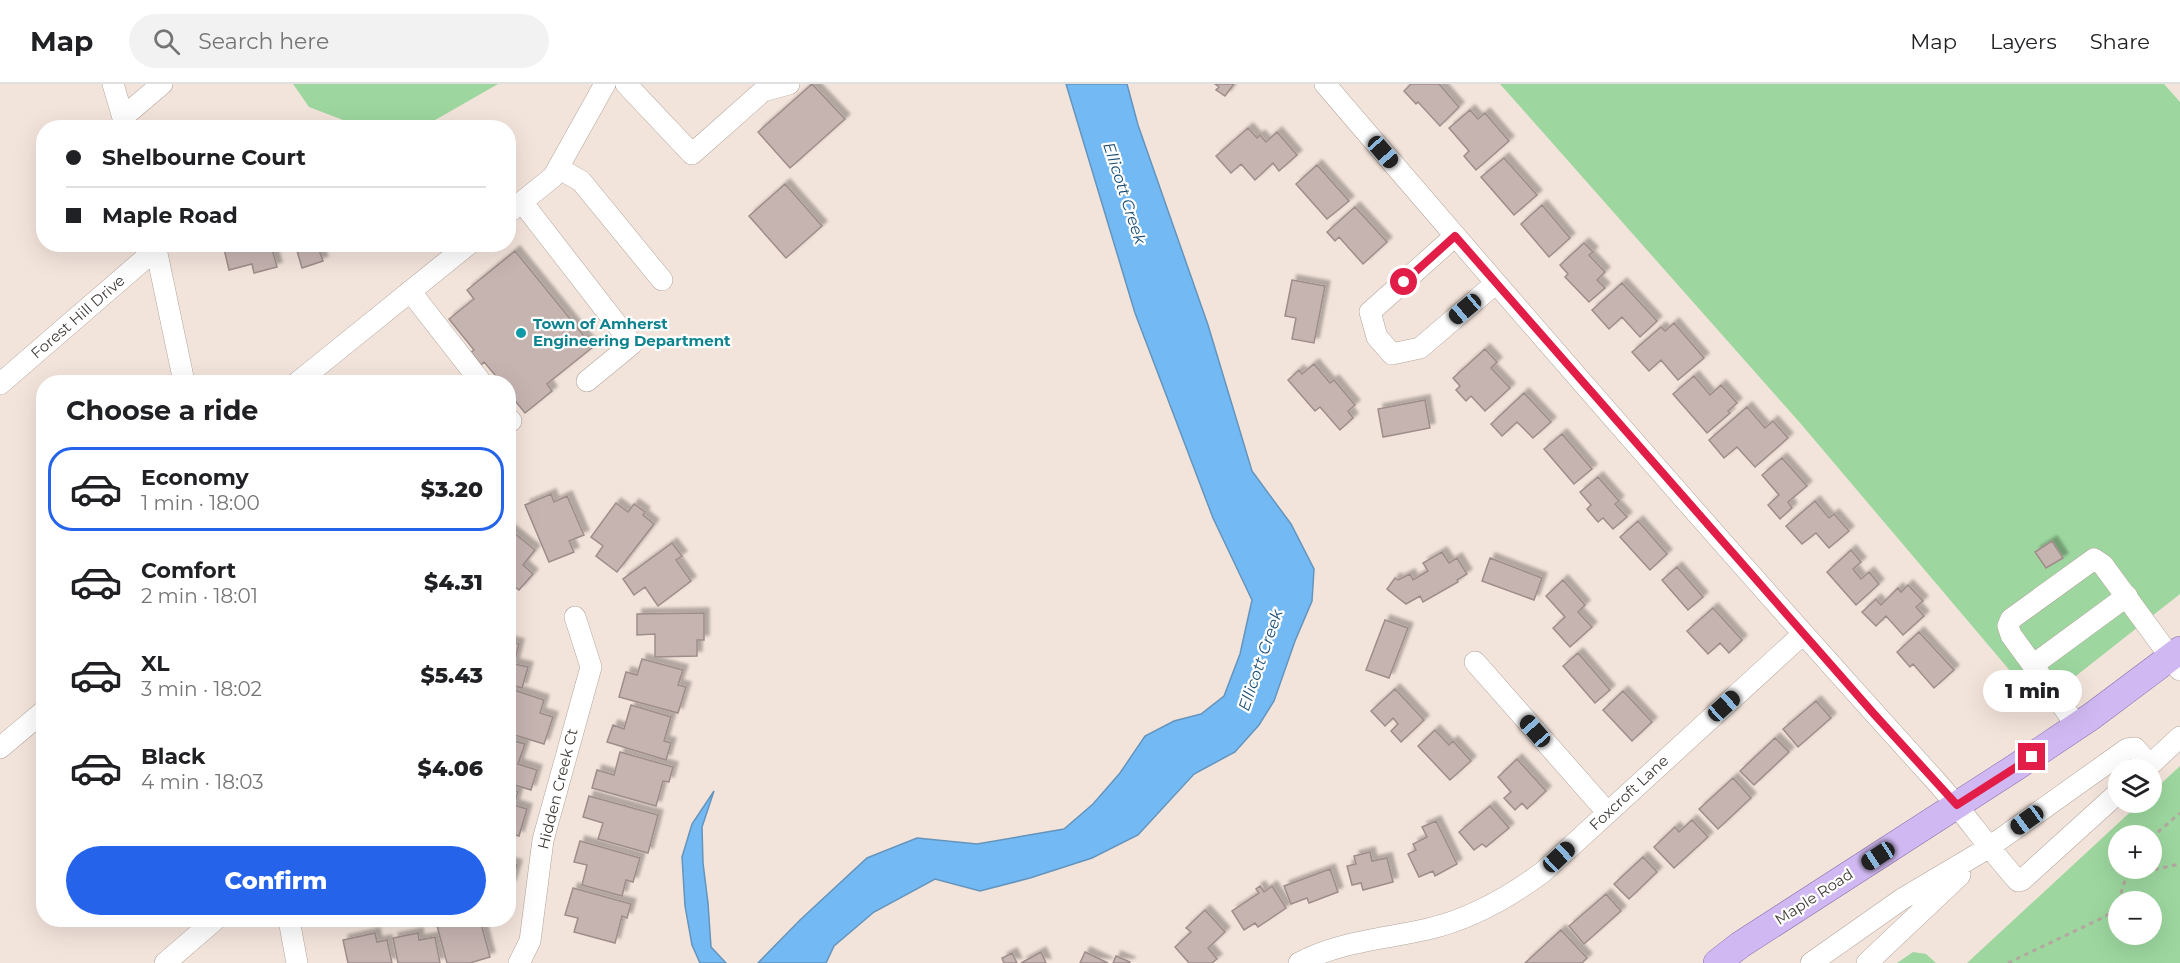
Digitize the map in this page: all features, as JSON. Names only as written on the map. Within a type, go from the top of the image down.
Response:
[{"type":"main road","name":"Maple Road","points":[[1717,963],[1740,945],[2016,767],[2177,659]]},
{"type":"street","points":[[113,84],[123,120]]},
{"type":"street","points":[[126,120],[162,84]]},
{"type":"street","points":[[516,206],[553,177],[605,84]]},
{"type":"street","points":[[626,84],[692,154],[763,91],[789,84]]},
{"type":"street","points":[[1325,84],[1803,634],[1957,805],[1989,848],[2018,881],[2022,880],[2108,802]]},
{"type":"street","points":[[558,168],[581,181],[662,280]]},
{"type":"street","points":[[516,208],[632,344],[587,381]]},
{"type":"street","points":[[1455,236],[1370,312],[1377,337],[1392,354],[1420,348],[1496,283]]},
{"type":"street","name":"Forest Hill Drive","points":[[0,384],[149,252]]},
{"type":"street","points":[[156,252],[182,375]]},
{"type":"street","points":[[307,375],[459,252]]},
{"type":"street","points":[[410,291],[476,375]]},
{"type":"street","points":[[2077,726],[2011,635],[2008,627],[2011,618],[2086,564],[2094,559],[2103,565],[2177,659]]},
{"type":"street","points":[[2033,665],[2127,596]]},
{"type":"street","name":"Hidden Creek Ct","points":[[519,963],[530,941],[543,840],[591,667],[575,617]]},
{"type":"street","name":"Foxcroft Lane","points":[[1299,963],[1347,944],[1429,929],[1466,917],[1502,900],[1543,872],[1803,634]]},
{"type":"street","points":[[1475,662],[1607,812]]},
{"type":"street","points":[[0,748],[36,718]]},
{"type":"street","points":[[2156,759],[2180,737]]},
{"type":"street","points":[[2113,759],[2127,749],[2135,748],[2142,759]]},
{"type":"street","points":[[1811,963],[1902,899],[1989,848],[2108,763]]},
{"type":"street","points":[[1867,963],[1989,848]]},
{"type":"street","points":[[165,963],[207,927]]},
{"type":"street","points":[[290,927],[297,963]]},
{"type":"path","points":[[2162,829],[2180,813]]},
{"type":"path","points":[[2162,868],[2180,864]]},
{"type":"path","points":[[2008,963],[2102,918],[2108,913]]},
{"type":"green space","points":[[293,84],[498,84],[435,120],[343,120],[309,107]]},
{"type":"green space","points":[[1500,84],[2164,84],[2180,102],[2180,594],[2039,705],[1801,424]]},
{"type":"green space","points":[[2180,766],[2180,963],[1967,963],[2108,833],[2108,879],[2162,879],[2162,825],[2116,825],[2129,813],[2162,813],[2162,783]]},
{"type":"green space","points":[[1913,952],[1926,954],[1936,963],[1897,963]]},
{"type":"water","name":"Ellicott Creek","points":[[1066,84],[1127,84],[1138,125],[1208,325],[1252,471],[1291,524],[1314,569],[1312,601],[1274,701],[1259,725],[1235,752],[1194,774],[1138,835],[1092,858],[980,891],[935,879],[874,912],[834,946],[826,963],[758,963],[800,920],[867,858],[917,838],[977,844],[1064,829],[1093,804],[1120,773],[1145,736],[1174,721],[1201,714],[1224,696],[1240,654],[1252,600],[1213,518],[1135,313]]},
{"type":"water","points":[[714,791],[702,827],[703,863],[711,947],[726,963],[700,963],[692,945],[685,906],[682,857],[692,824]]},
{"type":"building","points":[[812,84],[845,119],[790,168],[758,132]]},
{"type":"building","points":[[1215,84],[1234,84],[1225,96],[1216,90],[1219,87]]},
{"type":"building","points":[[1411,84],[1439,84],[1459,107],[1440,126],[1418,102],[1416,104],[1404,91]]},
{"type":"building","points":[[1470,110],[1478,119],[1485,113],[1509,141],[1476,170],[1464,156],[1469,151],[1449,128]]},
{"type":"building","points":[[1248,128],[1257,138],[1260,135],[1266,142],[1277,132],[1297,155],[1279,171],[1273,163],[1255,180],[1241,164],[1231,173],[1216,156]]},
{"type":"building","points":[[1504,158],[1537,195],[1514,215],[1481,177]]},
{"type":"building","points":[[1317,165],[1349,201],[1327,219],[1296,184]]},
{"type":"building","points":[[785,184],[822,226],[786,258],[749,216]]},
{"type":"building","points":[[1542,205],[1570,238],[1549,257],[1521,224]]},
{"type":"building","points":[[1355,207],[1387,242],[1363,264],[1339,237],[1335,241],[1327,232]]},
{"type":"building","points":[[1584,243],[1593,252],[1589,255],[1605,272],[1597,280],[1605,288],[1589,302],[1565,277],[1568,274],[1560,265]]},
{"type":"building","points":[[225,252],[273,252],[277,267],[254,273],[252,264],[229,270]]},
{"type":"building","points":[[297,252],[320,252],[323,261],[302,268]]},
{"type":"building","name":"Town of Amherst Engineering Department","points":[[516,252],[593,347],[547,384],[552,391],[525,413],[516,402],[516,375],[495,375],[484,362],[481,365],[471,352],[474,350],[449,319],[474,299],[467,290]]},
{"type":"building","points":[[1292,280],[1325,286],[1314,343],[1292,339],[1296,318],[1285,316]]},
{"type":"building","points":[[1622,283],[1657,321],[1640,337],[1622,317],[1609,329],[1592,310]]},
{"type":"building","points":[[1674,323],[1704,358],[1678,380],[1661,360],[1649,371],[1632,352],[1661,327],[1665,331]]},
{"type":"building","points":[[1485,349],[1497,362],[1491,368],[1510,388],[1485,411],[1471,396],[1466,401],[1456,390],[1460,386],[1453,378]]},
{"type":"building","points":[[1314,364],[1330,383],[1334,380],[1355,405],[1348,411],[1353,418],[1340,430],[1320,407],[1315,411],[1288,380],[1299,370],[1302,374]]},
{"type":"building","points":[[1694,376],[1710,395],[1721,385],[1737,403],[1728,411],[1730,413],[1707,433],[1673,394]]},
{"type":"building","points":[[1524,393],[1551,422],[1533,438],[1517,422],[1502,436],[1491,424]]},
{"type":"building","points":[[1425,400],[1430,428],[1383,437],[1378,409]]},
{"type":"building","points":[[1747,407],[1765,428],[1773,421],[1788,438],[1755,467],[1737,447],[1724,458],[1709,440]]},
{"type":"building","points":[[1562,434],[1592,469],[1574,484],[1544,449]]},
{"type":"building","points":[[1782,458],[1807,486],[1788,502],[1792,508],[1780,519],[1768,505],[1779,495],[1762,475]]},
{"type":"building","points":[[1598,477],[1619,501],[1615,504],[1627,517],[1613,529],[1603,518],[1598,522],[1587,509],[1591,505],[1580,492]]},
{"type":"building","points":[[551,494],[554,502],[567,496],[584,535],[569,541],[574,552],[549,562],[525,505]]},
{"type":"building","points":[[1815,501],[1829,518],[1834,514],[1849,531],[1829,548],[1816,533],[1802,544],[1786,526]]},
{"type":"building","points":[[616,503],[628,512],[634,504],[645,512],[643,515],[654,524],[617,572],[596,556],[603,546],[591,537]]},
{"type":"building","points":[[1638,521],[1667,554],[1650,570],[1620,537]]},
{"type":"building","points":[[516,535],[535,550],[523,565],[533,574],[519,590],[516,588]]},
{"type":"building","points":[[2052,541],[2063,558],[2046,568],[2035,552]]},
{"type":"building","points":[[672,543],[682,556],[676,560],[691,581],[658,606],[645,587],[634,595],[623,579]]},
{"type":"building","points":[[1851,550],[1861,562],[1853,569],[1861,579],[1869,572],[1879,584],[1856,605],[1827,572]]},
{"type":"building","points":[[1442,552],[1449,563],[1457,558],[1467,574],[1457,580],[1458,582],[1423,602],[1420,596],[1406,604],[1387,589],[1395,578],[1398,580],[1410,574],[1413,580],[1428,571],[1423,563]]},
{"type":"building","points":[[1490,558],[1542,578],[1534,600],[1482,581]]},
{"type":"building","points":[[1677,567],[1703,597],[1688,610],[1662,580]]},
{"type":"building","points":[[1563,580],[1585,605],[1578,612],[1592,627],[1570,647],[1553,628],[1565,617],[1546,596]]},
{"type":"building","points":[[1908,585],[1923,601],[1916,607],[1924,616],[1903,635],[1886,616],[1876,626],[1862,612],[1876,599],[1881,605],[1898,588],[1901,592]]},
{"type":"building","points":[[1713,608],[1742,640],[1729,653],[1720,643],[1708,654],[1687,631]]},
{"type":"building","points":[[704,613],[704,640],[697,640],[697,656],[655,657],[655,634],[637,635],[637,614]]},
{"type":"building","points":[[1385,620],[1408,628],[1389,678],[1366,670]]},
{"type":"building","points":[[1919,632],[1954,670],[1934,688],[1913,664],[1910,667],[1897,652]]},
{"type":"building","points":[[1578,653],[1610,690],[1595,703],[1563,666]]},
{"type":"building","points":[[642,659],[683,670],[678,685],[686,687],[678,713],[619,697],[626,672],[637,675]]},
{"type":"building","points":[[516,664],[528,667],[522,688],[516,686]]},
{"type":"building","points":[[1395,689],[1424,720],[1401,742],[1391,731],[1398,724],[1393,718],[1385,726],[1371,711]]},
{"type":"building","points":[[516,691],[544,700],[540,713],[553,717],[544,744],[516,735]]},
{"type":"building","points":[[1623,691],[1652,722],[1632,741],[1603,710]]},
{"type":"building","points":[[1816,701],[1831,718],[1798,747],[1783,729]]},
{"type":"building","points":[[631,705],[671,717],[664,741],[671,743],[666,760],[607,742],[613,725],[624,729]]},
{"type":"building","points":[[1435,730],[1449,745],[1453,741],[1471,761],[1450,780],[1418,746]]},
{"type":"building","points":[[1775,738],[1789,752],[1754,785],[1740,771]]},
{"type":"building","points":[[516,741],[525,744],[518,764],[537,770],[531,790],[516,785]]},
{"type":"building","points":[[620,752],[673,767],[669,782],[663,781],[656,806],[592,788],[597,770],[614,775]]},
{"type":"building","points":[[1517,759],[1546,791],[1527,809],[1522,803],[1515,810],[1504,798],[1511,792],[1498,777]]},
{"type":"building","points":[[1733,778],[1751,798],[1718,829],[1699,809]]},
{"type":"building","points":[[589,796],[658,815],[648,853],[598,839],[603,823],[583,817]]},
{"type":"building","points":[[516,806],[527,809],[519,836],[516,835]]},
{"type":"building","points":[[1490,806],[1509,828],[1486,847],[1482,844],[1474,850],[1459,832]]},
{"type":"building","points":[[1692,820],[1708,837],[1674,868],[1654,847],[1675,827],[1679,832]]},
{"type":"building","points":[[1436,821],[1457,864],[1435,876],[1433,871],[1419,877],[1408,854],[1416,850],[1413,844],[1427,837],[1422,827]]},
{"type":"building","points":[[580,841],[640,858],[633,882],[626,880],[622,896],[582,885],[587,865],[574,862]]},
{"type":"building","points":[[1370,852],[1372,861],[1387,858],[1393,882],[1363,890],[1361,883],[1352,885],[1347,866],[1356,864],[1354,856]]},
{"type":"building","points":[[1643,857],[1657,872],[1629,899],[1614,884]]},
{"type":"building","points":[[1330,869],[1338,892],[1309,903],[1307,898],[1291,904],[1284,886]]},
{"type":"building","points":[[1260,886],[1264,892],[1272,886],[1286,908],[1258,927],[1255,923],[1244,930],[1232,911],[1259,893],[1256,889]]},
{"type":"building","points":[[573,888],[631,904],[627,918],[622,916],[615,943],[574,932],[578,918],[565,915]]},
{"type":"building","points":[[1606,894],[1621,911],[1584,944],[1569,926]]},
{"type":"building","points":[[1205,910],[1225,932],[1208,948],[1217,959],[1212,963],[1189,963],[1175,947],[1191,932],[1186,928]]},
{"type":"building","points":[[437,927],[482,927],[490,957],[470,963],[447,963]]},
{"type":"building","points":[[1561,930],[1587,958],[1582,963],[1525,963]]},
{"type":"building","points":[[375,933],[377,942],[387,940],[392,963],[348,963],[343,940]]},
{"type":"building","points":[[418,933],[419,940],[435,937],[440,963],[398,963],[393,938]]},
{"type":"building","points":[[1041,952],[1046,963],[1021,963]]},
{"type":"building","points":[[1085,952],[1108,963],[1080,963]]},
{"type":"building","points":[[1012,953],[1017,963],[1004,963],[1002,958]]},
{"type":"building","points":[[1116,956],[1130,962],[1113,963]]},
{"type":"place","name":"Town of Amherst Engineering Department","points":[[521,333]]},
{"type":"route","points":[[1404,282],[1455,236],[1874,714],[1957,805],[2032,757]]}]
